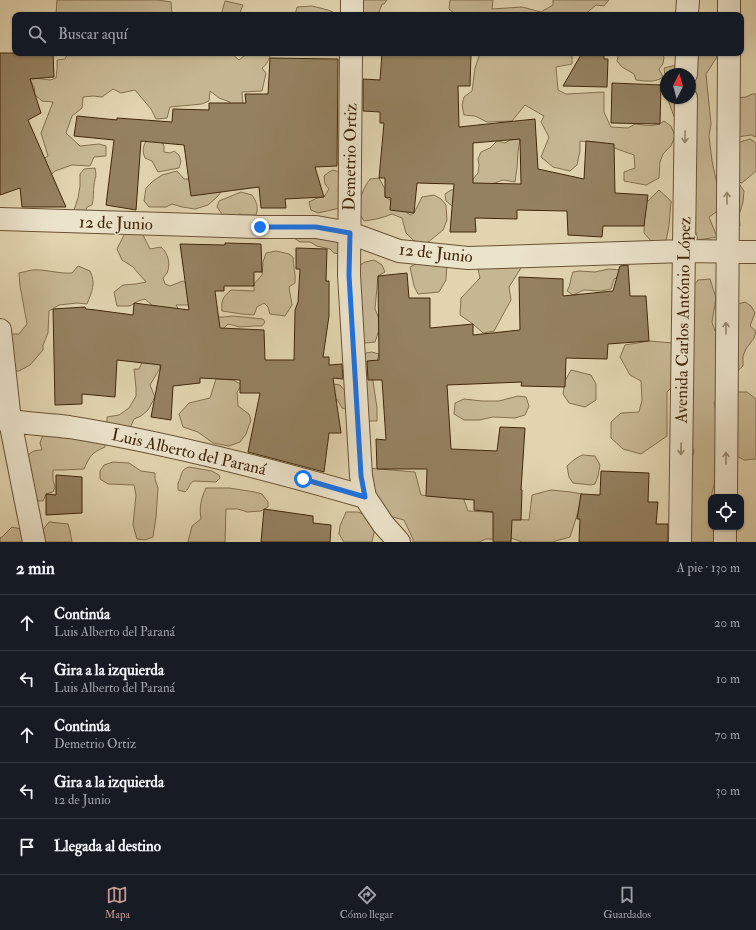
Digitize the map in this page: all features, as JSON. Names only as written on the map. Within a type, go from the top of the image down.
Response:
[{"type":"street","points":[[352,0],[352,12]]},
{"type":"street","points":[[687,12],[688,0]]},
{"type":"street","points":[[729,0],[729,12]]},
{"type":"street","name":"Demetrio Ortiz","points":[[351,56],[349,275],[361,476],[365,497]]},
{"type":"street","points":[[686,68],[687,56]]},
{"type":"street","points":[[726,494],[728,56]]},
{"type":"street","name":"Avenida Carlos António López","points":[[680,542],[686,104]]},
{"type":"street","name":"12 de Junio","points":[[0,219],[316,227],[350,233],[399,251],[468,258],[684,252],[756,252]]},
{"type":"street","points":[[0,330],[3,422],[34,542]]},
{"type":"street","name":"Luis Alberto del Paraná","points":[[3,422],[68,427],[114,435],[255,466],[365,497]]},
{"type":"street","points":[[365,497],[382,533],[399,542]]},
{"type":"street","points":[[725,530],[725,542]]},
{"type":"shaded area","points":[[57,0],[158,0],[171,2],[172,12],[56,12]]},
{"type":"shaded area","points":[[355,0],[387,0],[384,4],[382,4],[379,12],[359,12]]},
{"type":"shaded area","points":[[450,0],[493,0],[492,9],[522,7],[541,12],[452,12],[449,9]]},
{"type":"shaded area","points":[[553,0],[609,0],[604,6],[596,5],[588,12],[541,12],[553,5]]},
{"type":"shaded area","points":[[225,1],[243,5],[240,12],[222,12]]},
{"type":"shaded area","points":[[312,6],[333,12],[296,12],[297,7]]},
{"type":"shaded area","points":[[66,56],[234,56],[239,60],[244,56],[270,56],[267,64],[262,68],[266,73],[262,91],[242,92],[243,105],[226,112],[230,102],[219,98],[210,91],[209,101],[202,104],[170,107],[167,118],[156,119],[151,109],[135,90],[121,93],[113,89],[102,97],[83,97],[82,108],[72,116],[66,133],[80,146],[99,144],[106,146],[106,156],[94,157],[90,166],[72,165],[55,171],[48,178],[40,161],[48,156],[41,133],[53,102],[42,101],[35,95],[34,87],[29,77],[50,80],[56,78],[57,60],[65,59]]},
{"type":"shaded area","points":[[479,56],[572,56],[572,64],[556,67],[558,90],[566,94],[604,92],[604,112],[611,127],[628,128],[635,124],[657,125],[664,121],[671,126],[675,136],[671,146],[663,154],[660,162],[659,178],[646,185],[624,181],[624,172],[635,168],[634,155],[604,143],[580,141],[580,151],[577,165],[570,171],[553,167],[541,157],[549,137],[541,122],[544,116],[525,105],[512,121],[487,122],[475,116],[464,115],[462,105],[464,97],[472,91],[475,68]]},
{"type":"shaded area","points":[[618,56],[664,57],[663,64],[659,69],[660,79],[654,81],[636,80],[634,74],[622,67],[617,61]]},
{"type":"shaded area","points":[[681,56],[717,56],[706,74],[711,124],[709,136],[712,161],[717,184],[740,185],[744,191],[743,202],[739,215],[740,226],[732,230],[720,229],[717,224],[719,210],[709,217],[717,237],[698,240],[692,219],[676,122],[669,104],[696,104],[696,68],[664,68],[680,64]]},
{"type":"shaded area","points":[[756,94],[756,137],[751,135],[738,137],[717,130],[718,120],[736,98],[746,97]]},
{"type":"shaded area","points":[[160,138],[164,146],[164,152],[170,153],[174,151],[179,155],[181,161],[179,168],[158,172],[152,161],[145,158],[143,148],[147,139]]},
{"type":"shaded area","points":[[520,139],[515,182],[503,180],[492,184],[461,207],[452,206],[446,201],[445,194],[451,190],[459,189],[473,179],[478,173],[478,159],[481,152],[490,148],[497,141],[505,143],[510,140]]},
{"type":"shaded area","points":[[750,139],[756,143],[756,171],[742,183],[726,177],[730,148],[740,142]]},
{"type":"shaded area","points":[[95,168],[96,175],[92,205],[87,207],[83,218],[73,213],[78,198],[80,174],[84,169]]},
{"type":"shaded area","points":[[333,170],[340,172],[343,180],[338,190],[341,194],[340,208],[318,213],[311,210],[309,202],[317,198],[324,197],[329,189],[325,184],[324,176]]},
{"type":"shaded area","points":[[177,171],[184,179],[198,179],[222,191],[208,205],[195,209],[172,204],[166,207],[149,207],[144,201],[146,188],[162,175]]},
{"type":"shaded area","points":[[379,178],[385,189],[385,197],[404,208],[410,215],[414,213],[422,197],[434,195],[441,199],[446,205],[447,220],[443,230],[427,243],[414,241],[406,233],[402,218],[392,214],[378,219],[364,221],[357,210],[365,186],[370,179]]},
{"type":"shaded area","points":[[659,190],[671,201],[669,226],[666,241],[651,241],[644,233],[645,204]]},
{"type":"shaded area","points":[[241,192],[252,195],[257,204],[256,215],[239,214],[235,225],[221,219],[222,214],[217,207],[219,201]]},
{"type":"shaded area","points":[[135,232],[143,235],[150,249],[161,247],[165,252],[169,266],[167,273],[163,278],[165,284],[170,286],[183,281],[190,285],[189,305],[176,305],[179,310],[153,306],[145,299],[130,306],[117,306],[114,292],[123,285],[146,282],[133,267],[122,260],[117,249],[125,233]]},
{"type":"shaded area","points":[[344,236],[339,254],[310,242],[300,242],[294,238]]},
{"type":"shaded area","points":[[276,251],[289,254],[293,257],[295,283],[289,287],[292,305],[285,316],[270,314],[268,307],[264,303],[257,307],[254,315],[222,311],[223,299],[231,290],[254,291],[254,284],[262,275],[263,262],[266,253]]},
{"type":"shaded area","points":[[429,258],[447,263],[446,280],[439,292],[418,294],[414,286],[410,267]]},
{"type":"shaded area","points":[[374,260],[382,265],[385,272],[378,276],[375,309],[381,324],[375,342],[365,343],[353,334],[352,322],[362,304],[353,292],[360,265]]},
{"type":"shaded area","points":[[476,260],[511,260],[521,268],[509,287],[511,300],[494,331],[483,333],[460,315],[461,298],[480,278]]},
{"type":"shaded area","points":[[78,266],[90,271],[93,280],[93,288],[87,304],[77,303],[59,305],[49,311],[48,333],[43,345],[43,350],[30,365],[19,371],[8,371],[11,334],[19,334],[27,324],[19,273],[37,270],[72,273]]},
{"type":"shaded area","points":[[609,269],[621,270],[620,277],[614,279],[611,289],[601,291],[584,290],[573,295],[567,291],[573,272],[595,272]]},
{"type":"shaded area","points":[[710,279],[716,298],[712,322],[715,331],[722,336],[725,379],[714,403],[724,445],[712,494],[708,494],[708,530],[723,530],[723,542],[686,542],[682,488],[694,452],[681,404],[691,289],[698,280]]},
{"type":"shaded area","points":[[745,302],[751,306],[755,313],[750,326],[756,331],[754,338],[743,356],[743,366],[734,374],[732,310],[738,304]]},
{"type":"shaded area","points":[[233,316],[263,319],[265,322],[262,326],[240,327],[228,324],[224,328],[223,336],[212,317]]},
{"type":"shaded area","points":[[649,341],[673,343],[674,385],[667,392],[667,436],[641,454],[623,449],[611,438],[611,422],[621,413],[639,412],[642,400],[641,381],[630,375],[620,357],[625,345]]},
{"type":"shaded area","points":[[372,352],[379,354],[373,381],[377,408],[377,421],[360,421],[351,411],[342,408],[337,399],[325,398],[311,381],[340,385],[344,390],[353,393],[358,366],[366,353]]},
{"type":"shaded area","points":[[158,356],[160,368],[150,385],[155,397],[148,410],[141,416],[134,419],[130,428],[107,426],[107,417],[119,415],[129,408],[136,396],[134,369],[139,369],[144,358]]},
{"type":"shaded area","points":[[571,370],[591,375],[596,384],[596,400],[585,407],[569,403],[563,394],[565,381]]},
{"type":"shaded area","points":[[216,379],[233,380],[242,385],[237,392],[238,406],[249,414],[251,420],[246,434],[240,442],[229,446],[213,443],[198,432],[183,427],[179,414],[189,403],[210,398]]},
{"type":"shaded area","points":[[735,392],[747,392],[756,399],[756,459],[744,460],[733,454]]},
{"type":"shaded area","points":[[518,396],[526,397],[529,406],[525,415],[515,418],[493,417],[479,420],[464,420],[454,414],[455,403],[464,399],[499,401]]},
{"type":"shaded area","points":[[43,435],[105,440],[105,447],[92,455],[84,469],[53,470],[55,487],[53,492],[46,494],[43,501],[36,501],[23,462],[31,453],[42,450],[40,443]]},
{"type":"shaded area","points":[[582,455],[595,456],[600,465],[595,484],[573,483],[569,477],[567,466]]},
{"type":"shaded area","points":[[113,462],[129,463],[141,471],[155,473],[158,488],[153,537],[145,540],[137,539],[133,525],[136,495],[134,485],[108,484],[100,479],[100,471],[104,465]]},
{"type":"shaded area","points":[[189,467],[212,471],[219,475],[220,478],[216,482],[194,481],[185,492],[178,490],[178,483],[183,471]]},
{"type":"shaded area","points":[[367,468],[415,472],[421,495],[450,498],[463,497],[468,511],[505,513],[506,519],[529,520],[532,495],[551,490],[582,494],[570,537],[552,542],[522,542],[505,534],[493,539],[486,539],[479,542],[413,542],[404,520],[389,516],[369,491]]},
{"type":"shaded area","points":[[206,488],[229,488],[262,494],[268,502],[268,507],[261,511],[247,512],[238,509],[226,509],[225,542],[188,542],[192,526],[201,519],[201,503]]},
{"type":"shaded area","points":[[346,512],[358,512],[370,517],[375,528],[372,542],[344,542],[339,534],[340,526]]},
{"type":"shaded area","points":[[49,522],[68,524],[72,542],[44,542],[42,531]]},
{"type":"shaded area","points":[[12,527],[21,529],[25,542],[0,542],[0,538]]},
{"type":"building","points":[[0,53],[12,53],[12,56],[53,56],[54,77],[30,79],[41,113],[28,120],[66,207],[22,207],[20,188],[0,195]]},
{"type":"building","points":[[382,56],[471,56],[470,86],[458,86],[459,127],[535,119],[538,169],[584,179],[586,141],[614,144],[615,193],[648,195],[644,226],[603,226],[602,237],[568,235],[567,211],[517,210],[517,219],[475,218],[476,232],[450,232],[454,184],[417,183],[414,213],[390,210],[391,198],[385,197],[385,178],[379,178],[384,123],[380,123],[380,112],[363,111],[363,79],[380,80]],"holes":[[[520,139],[521,184],[473,183],[473,143]]]},
{"type":"building","points":[[580,56],[604,56],[604,59],[608,59],[607,87],[563,86]]},
{"type":"building","points":[[270,58],[338,59],[337,166],[315,167],[324,197],[285,199],[286,208],[261,208],[259,187],[191,196],[184,145],[141,141],[136,210],[106,205],[114,140],[74,136],[77,116],[117,120],[117,118],[172,122],[173,109],[209,110],[209,103],[246,103],[245,94],[268,94]]},
{"type":"building","points":[[612,83],[660,85],[660,124],[611,123]]},
{"type":"building","points":[[225,243],[261,244],[262,272],[254,272],[254,286],[224,286],[224,291],[215,291],[220,328],[264,330],[265,360],[294,360],[295,310],[298,302],[300,269],[296,269],[296,248],[327,249],[326,281],[329,281],[329,316],[323,357],[329,357],[329,365],[342,364],[343,379],[333,378],[341,433],[329,433],[324,472],[248,452],[260,393],[240,393],[240,380],[200,378],[200,383],[173,386],[171,420],[151,417],[161,365],[117,360],[115,397],[82,394],[82,404],[55,405],[53,309],[85,307],[86,309],[133,315],[134,303],[189,310],[180,244],[225,245]]},
{"type":"building","points":[[628,265],[630,296],[646,296],[649,341],[608,344],[607,359],[566,358],[565,387],[521,386],[522,382],[447,385],[451,449],[497,451],[500,427],[525,428],[521,490],[521,520],[512,520],[511,542],[493,542],[493,512],[474,510],[474,500],[426,496],[427,469],[377,469],[376,439],[386,440],[382,380],[368,380],[367,361],[379,360],[378,276],[407,273],[409,298],[430,298],[430,328],[473,324],[473,335],[520,330],[519,277],[563,279],[563,296],[613,291],[620,266]]},
{"type":"building","points":[[601,471],[649,473],[648,502],[658,502],[656,524],[668,524],[668,542],[579,542],[580,519],[577,519],[581,494],[600,495]]},
{"type":"building","points":[[56,475],[82,477],[82,513],[46,515],[46,494],[56,495]]},
{"type":"building","points":[[264,509],[313,516],[313,523],[331,525],[330,542],[261,542]]},
{"type":"route","points":[[260,227],[316,227],[350,233],[349,275],[361,476],[365,497],[303,479]]}]
